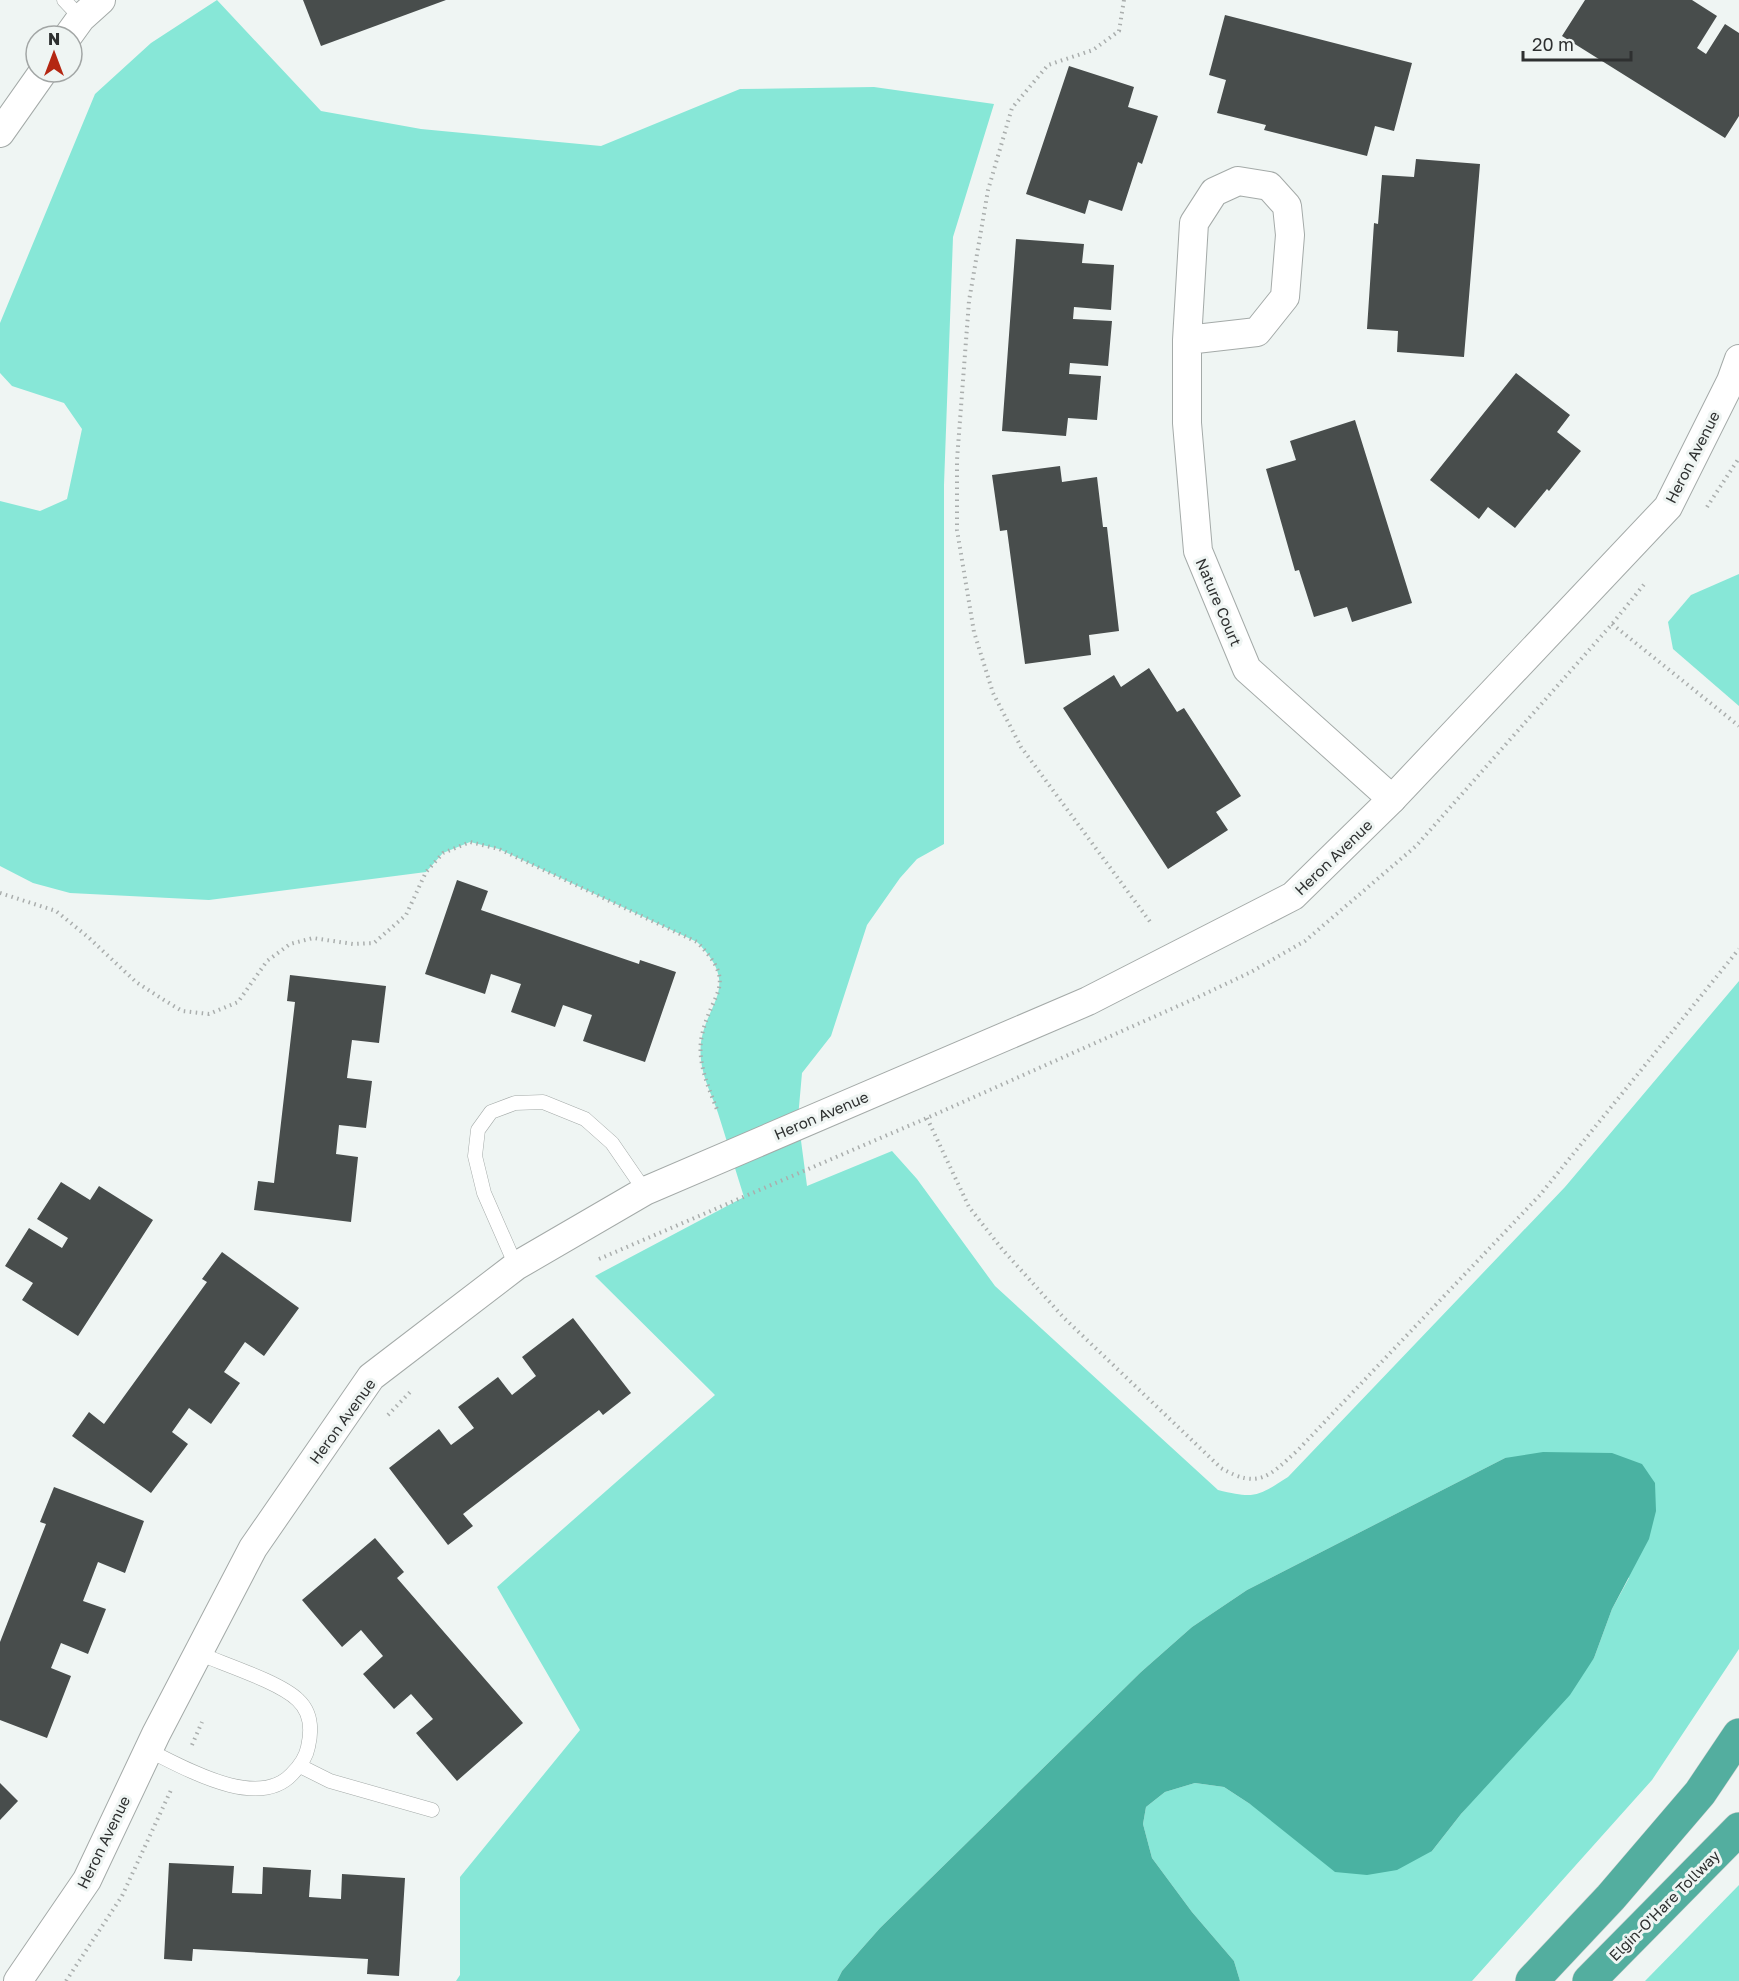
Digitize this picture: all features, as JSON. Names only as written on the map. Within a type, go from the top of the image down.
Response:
[{"type":"highway","points":[[1532,1981],[1611,1897],[1700,1793],[1739,1735]]},
{"type":"highway","name":"Elgin-O'Hare Tollway","points":[[1589,1981],[1739,1829]]},
{"type":"street","points":[[0,133],[35,84]]},
{"type":"street","name":"Nature Court","points":[[1187,340],[1257,332],[1285,297],[1290,235],[1287,206],[1269,186],[1238,181],[1214,192],[1194,223],[1187,340],[1187,423],[1198,550],[1247,669],[1392,799]]},
{"type":"street","name":"Heron Avenue","points":[[18,1981],[87,1880],[148,1750],[253,1548],[371,1377],[516,1266],[645,1191],[1088,1001],[1293,896],[1392,799],[1668,507],[1731,381],[1739,359]]},
{"type":"lane","points":[[516,1266],[484,1193],[475,1156],[478,1130],[491,1112],[515,1103],[543,1102],[585,1119],[612,1143],[645,1191]]},
{"type":"lane","points":[[148,1750],[182,1767],[247,1790],[263,1790],[273,1786],[288,1778],[300,1767],[307,1753],[310,1722],[305,1708],[297,1699],[284,1689],[198,1653]]},
{"type":"lane","points":[[300,1767],[330,1781],[432,1809]]},
{"type":"path","points":[[1124,0],[1119,31],[1094,50],[1048,65],[1012,108],[988,190],[969,301],[957,460],[957,530],[974,632],[993,693],[1021,747],[1150,923]]},
{"type":"path","points":[[1612,624],[1739,726]]},
{"type":"path","points":[[0,893],[56,911],[88,936],[136,982],[182,1011],[209,1014],[238,1002],[267,961],[290,944],[313,938],[353,944],[375,943],[406,915],[426,872],[443,853],[470,842],[499,849],[697,942],[711,957],[720,978],[718,996],[701,1036],[701,1060],[718,1112]]},
{"type":"path","points":[[591,1262],[927,1118],[969,1207],[1002,1249],[1064,1318],[1221,1468],[1238,1478],[1254,1480],[1271,1474],[1298,1450],[1540,1195],[1739,950]]},
{"type":"path","points":[[387,1416],[420,1382]]},
{"type":"path","points":[[66,1981],[122,1896],[205,1716]]},
{"type":"shaded area","points":[[217,0],[321,111],[421,129],[601,146],[740,89],[874,87],[994,104],[953,237],[944,485],[944,844],[917,859],[900,878],[867,925],[831,1036],[802,1073],[798,1118],[807,1186],[892,1151],[917,1179],[995,1286],[1218,1490],[1240,1495],[1255,1494],[1269,1489],[1288,1477],[1565,1187],[1739,981],[1739,1649],[1652,1780],[1472,1981],[1240,1981],[1234,1961],[1192,1912],[1152,1858],[1143,1824],[1146,1807],[1165,1792],[1195,1783],[1224,1787],[1250,1804],[1432,1851],[1594,1658],[1612,1609],[1629,1578],[1505,1458],[1247,1590],[1192,1627],[1141,1672],[880,1928],[842,1971],[837,1981],[456,1981],[460,1975],[460,1877],[580,1730],[497,1587],[715,1395],[595,1276],[744,1197],[701,1060],[701,1042],[705,1026],[719,988],[718,974],[712,959],[697,942],[499,849],[470,842],[443,853],[426,872],[209,900],[70,893],[33,883],[0,866],[0,501],[40,511],[67,499],[82,429],[64,403],[12,386],[0,373],[0,323],[95,94],[151,43]]},
{"type":"shaded area","points":[[1739,574],[1739,706],[1673,649],[1668,622],[1691,595]]},
{"type":"shaded area","points":[[1543,1452],[1612,1453],[1642,1464],[1655,1483],[1656,1511],[1649,1539],[1612,1609],[1594,1658],[1570,1695],[1461,1814],[1432,1851],[1397,1870],[1367,1875],[1335,1872],[1250,1804],[1224,1787],[1195,1783],[1165,1792],[1146,1807],[1143,1824],[1152,1858],[1192,1912],[1234,1961],[1240,1981],[837,1981],[842,1971],[880,1928],[1141,1672],[1192,1627],[1247,1590],[1505,1458]]},
{"type":"shaded area","points":[[1739,1885],[1739,1981],[1645,1981]]},
{"type":"building","points":[[303,0],[446,0],[321,46]]},
{"type":"building","points":[[1585,0],[1692,0],[1717,16],[1697,48],[1706,54],[1725,24],[1739,33],[1739,116],[1725,138],[1562,36]]},
{"type":"building","points":[[1225,15],[1412,63],[1394,131],[1375,126],[1367,156],[1264,130],[1266,125],[1217,113],[1226,80],[1209,75]]},
{"type":"building","points":[[1069,66],[1134,87],[1128,107],[1158,116],[1142,164],[1138,162],[1122,211],[1089,200],[1085,214],[1026,194]]},
{"type":"building","points":[[1416,159],[1480,164],[1464,357],[1397,352],[1398,331],[1367,329],[1374,223],[1378,224],[1382,175],[1414,177]]},
{"type":"building","points":[[1016,239],[1084,244],[1082,263],[1114,265],[1111,310],[1074,307],[1073,319],[1112,321],[1108,366],[1070,363],[1069,374],[1101,376],[1097,420],[1068,418],[1066,436],[1002,431]]},
{"type":"building","points":[[1516,373],[1570,415],[1557,432],[1581,451],[1515,528],[1488,507],[1479,519],[1430,480]]},
{"type":"building","points":[[1355,420],[1412,603],[1352,622],[1347,607],[1314,617],[1299,570],[1295,571],[1266,469],[1296,460],[1290,441]]},
{"type":"building","points":[[1060,466],[1062,482],[1097,477],[1103,527],[1107,527],[1119,631],[1089,635],[1091,655],[1025,664],[1007,530],[1000,531],[992,475]]},
{"type":"building","points":[[1149,668],[1177,712],[1184,708],[1241,796],[1216,812],[1228,830],[1168,869],[1063,708],[1114,675],[1121,687]]},
{"type":"building","points":[[457,880],[488,891],[481,910],[639,964],[640,960],[676,972],[645,1062],[583,1041],[592,1015],[563,1005],[555,1027],[511,1012],[521,984],[491,974],[485,994],[425,974]]},
{"type":"building","points":[[290,975],[386,986],[379,1043],[352,1040],[347,1078],[372,1081],[366,1128],[339,1125],[336,1154],[358,1157],[351,1222],[254,1210],[258,1181],[274,1183],[295,1002],[287,1001]]},
{"type":"building","points":[[61,1182],[90,1200],[99,1186],[153,1220],[78,1336],[22,1300],[33,1283],[5,1266],[29,1228],[62,1248],[68,1238],[37,1219]]},
{"type":"building","points":[[222,1252],[299,1308],[264,1356],[245,1342],[224,1372],[240,1383],[211,1424],[189,1408],[172,1432],[188,1444],[151,1493],[72,1436],[89,1412],[104,1424],[207,1282],[202,1279]]},
{"type":"building","points":[[573,1318],[631,1393],[603,1415],[599,1410],[463,1514],[473,1526],[448,1545],[389,1468],[439,1429],[451,1445],[474,1428],[458,1407],[498,1377],[512,1395],[536,1376],[522,1357]]},
{"type":"building","points":[[54,1487],[144,1521],[125,1573],[98,1562],[83,1601],[106,1609],[88,1654],[61,1643],[51,1668],[71,1676],[47,1738],[0,1720],[0,1642],[46,1524],[40,1522]]},
{"type":"building","points":[[375,1538],[404,1572],[397,1578],[523,1723],[457,1781],[416,1733],[433,1719],[411,1694],[394,1709],[363,1674],[383,1656],[361,1630],[342,1647],[302,1600]]},
{"type":"building","points":[[0,1783],[18,1801],[0,1820]]},
{"type":"building","points":[[169,1863],[234,1866],[232,1893],[262,1894],[263,1867],[311,1870],[309,1897],[341,1899],[342,1874],[405,1878],[399,1976],[367,1974],[368,1959],[193,1949],[192,1961],[164,1959]]}]
